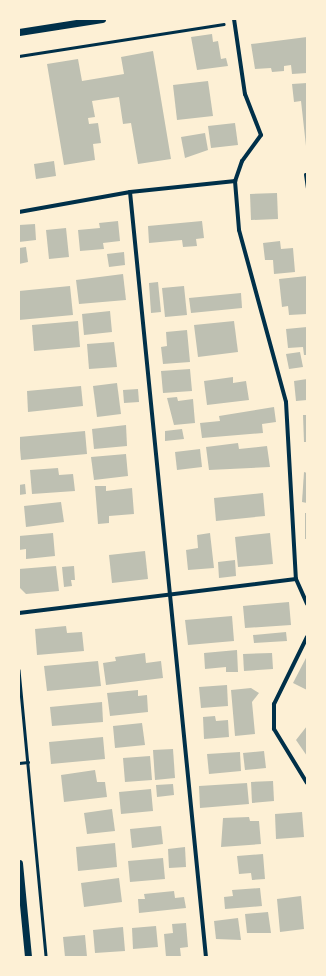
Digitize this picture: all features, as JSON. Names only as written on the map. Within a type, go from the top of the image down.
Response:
[{"type":"street","points":[[19,32],[102,19]]},
{"type":"street","points":[[234,20],[246,94],[261,135],[242,161],[235,181],[239,230],[286,402],[296,580],[307,604]]},
{"type":"street","points":[[19,212],[130,192],[235,181]]},
{"type":"street","points":[[130,192],[206,957]]},
{"type":"street","points":[[19,613],[296,580]]},
{"type":"street","points":[[307,637],[274,704],[274,729],[307,781]]},
{"type":"street","points":[[19,863],[28,957]]},
{"type":"lane","points":[[305,174],[307,188]]},
{"type":"path","points":[[19,56],[234,20]]},
{"type":"path","points":[[19,670],[46,957]]},
{"type":"path","points":[[19,763],[28,762]]},
{"type":"building","points":[[212,34],[213,42],[218,41],[221,59],[226,58],[228,66],[197,70],[191,37]]},
{"type":"building","points":[[307,37],[307,73],[292,74],[291,65],[284,66],[284,71],[272,72],[271,68],[255,69],[251,44]]},
{"type":"building","points":[[153,51],[171,159],[138,164],[131,123],[123,124],[119,97],[92,101],[95,117],[88,118],[89,124],[98,123],[101,143],[93,144],[95,160],[64,165],[47,64],[78,59],[82,81],[124,74],[121,57]]},
{"type":"building","points":[[208,81],[213,116],[177,120],[173,85]]},
{"type":"building","points":[[307,83],[306,146],[301,101],[294,102],[292,84]]},
{"type":"building","points":[[235,123],[238,145],[211,148],[208,126]]},
{"type":"building","points":[[205,133],[208,150],[185,158],[181,137]]},
{"type":"building","points":[[54,161],[56,176],[36,179],[34,164]]},
{"type":"building","points":[[277,193],[278,219],[251,220],[250,194]]},
{"type":"building","points":[[118,221],[120,241],[103,243],[104,249],[80,251],[78,230],[100,228],[99,223]]},
{"type":"building","points":[[202,221],[204,238],[196,239],[197,246],[183,247],[182,240],[149,243],[148,226]]},
{"type":"building","points":[[35,224],[36,240],[19,242],[19,225]]},
{"type":"building","points":[[66,228],[69,257],[49,259],[46,230]]},
{"type":"building","points":[[280,241],[281,249],[293,248],[295,272],[274,274],[273,260],[265,260],[263,243]]},
{"type":"building","points":[[26,247],[28,262],[19,264],[19,248]]},
{"type":"building","points":[[124,252],[125,265],[109,267],[107,254]]},
{"type":"building","points":[[123,274],[126,300],[79,304],[76,280]]},
{"type":"building","points":[[307,276],[307,314],[289,315],[288,306],[282,307],[279,279]]},
{"type":"building","points":[[158,282],[161,312],[151,313],[149,283]]},
{"type":"building","points":[[70,286],[73,315],[19,320],[19,291]]},
{"type":"building","points":[[184,286],[187,315],[165,317],[162,288]]},
{"type":"building","points":[[241,293],[242,308],[191,313],[189,298]]},
{"type":"building","points":[[110,311],[112,332],[84,335],[82,314]]},
{"type":"building","points":[[78,321],[80,347],[34,351],[32,325]]},
{"type":"building","points":[[234,321],[238,352],[198,357],[194,325]]},
{"type":"building","points":[[307,327],[307,355],[304,355],[303,347],[288,348],[286,329]]},
{"type":"building","points":[[187,330],[190,362],[163,364],[161,347],[167,346],[166,332]]},
{"type":"building","points":[[114,342],[117,367],[89,369],[87,344]]},
{"type":"building","points":[[300,352],[303,367],[289,369],[286,354]]},
{"type":"building","points":[[190,369],[192,391],[163,393],[161,371]]},
{"type":"building","points":[[233,377],[233,383],[246,381],[249,400],[207,405],[204,381]]},
{"type":"building","points":[[307,379],[307,400],[296,401],[294,381]]},
{"type":"building","points":[[117,383],[121,414],[97,417],[93,386]]},
{"type":"building","points":[[81,386],[83,406],[28,412],[27,391]]},
{"type":"building","points":[[138,389],[139,402],[124,403],[123,390]]},
{"type":"building","points":[[177,397],[178,401],[193,399],[195,423],[174,425],[167,398]]},
{"type":"building","points":[[274,407],[276,422],[262,424],[263,433],[202,438],[200,423],[220,421],[219,416]]},
{"type":"building","points":[[303,415],[307,415],[307,442],[304,442]]},
{"type":"building","points":[[126,425],[127,446],[94,449],[92,429]]},
{"type":"building","points":[[182,429],[184,439],[165,441],[165,431]]},
{"type":"building","points":[[85,431],[87,454],[21,460],[19,437]]},
{"type":"building","points":[[238,443],[239,449],[267,446],[270,467],[209,470],[206,447]]},
{"type":"building","points":[[200,449],[202,467],[177,470],[175,452]]},
{"type":"building","points":[[126,454],[128,476],[94,480],[91,457]]},
{"type":"building","points":[[58,468],[59,475],[73,474],[75,491],[32,494],[30,470]]},
{"type":"building","points":[[304,472],[307,473],[307,503],[302,502]]},
{"type":"building","points":[[25,484],[26,494],[19,495],[19,485]]},
{"type":"building","points":[[95,486],[106,486],[106,491],[132,488],[134,514],[109,516],[109,523],[98,524]]},
{"type":"building","points":[[263,493],[265,516],[216,521],[214,498]]},
{"type":"building","points":[[61,502],[64,522],[26,527],[24,506]]},
{"type":"building","points":[[305,513],[307,513],[307,539],[305,539]]},
{"type":"building","points":[[53,533],[55,556],[26,559],[26,549],[19,550],[19,536]]},
{"type":"building","points":[[210,533],[214,568],[188,570],[186,550],[198,548],[197,535]]},
{"type":"building","points":[[270,533],[273,564],[238,567],[235,537]]},
{"type":"building","points":[[145,551],[148,579],[112,583],[109,555]]},
{"type":"building","points":[[235,560],[236,576],[219,578],[218,562]]},
{"type":"building","points":[[56,566],[59,591],[26,594],[19,587],[19,569]]},
{"type":"building","points":[[74,566],[75,580],[71,580],[72,586],[64,587],[62,567]]},
{"type":"building","points":[[289,602],[291,625],[245,628],[243,606]]},
{"type":"building","points":[[232,616],[234,641],[188,645],[185,620]]},
{"type":"building","points":[[66,626],[67,633],[82,632],[84,651],[37,655],[35,629]]},
{"type":"building","points":[[286,632],[287,641],[254,643],[253,635]]},
{"type":"building","points":[[237,650],[238,672],[226,672],[226,667],[205,669],[204,653]]},
{"type":"building","points":[[145,653],[146,663],[161,661],[163,678],[106,685],[103,663],[116,661],[115,657]]},
{"type":"building","points":[[272,653],[273,669],[244,671],[243,654]]},
{"type":"building","points":[[307,656],[307,690],[293,683]]},
{"type":"building","points":[[98,661],[101,686],[47,691],[44,666]]},
{"type":"building","points":[[227,685],[228,706],[201,708],[199,687]]},
{"type":"building","points":[[251,688],[259,693],[252,702],[255,734],[235,736],[231,690]]},
{"type":"building","points":[[138,690],[138,696],[147,695],[148,712],[110,716],[107,693]]},
{"type":"building","points":[[102,702],[103,722],[52,726],[50,707]]},
{"type":"building","points":[[215,716],[216,721],[228,720],[229,737],[204,739],[203,717]]},
{"type":"building","points":[[142,723],[145,745],[115,748],[113,726]]},
{"type":"building","points":[[307,726],[307,756],[296,740]]},
{"type":"building","points":[[103,737],[105,759],[51,764],[49,742]]},
{"type":"building","points":[[173,749],[175,778],[155,780],[153,750]]},
{"type":"building","points":[[264,751],[266,768],[245,770],[243,753]]},
{"type":"building","points":[[240,752],[241,771],[209,774],[207,754]]},
{"type":"building","points":[[150,756],[152,780],[125,782],[123,758]]},
{"type":"building","points":[[95,770],[97,782],[105,782],[107,797],[64,802],[61,775]]},
{"type":"building","points":[[273,781],[274,801],[252,803],[251,782]]},
{"type":"building","points":[[247,783],[249,804],[200,808],[199,786]]},
{"type":"building","points":[[173,784],[174,795],[157,797],[156,785]]},
{"type":"building","points":[[151,789],[153,811],[121,814],[119,792]]},
{"type":"building","points":[[112,809],[115,831],[87,834],[84,813]]},
{"type":"building","points":[[302,812],[304,837],[276,839],[275,814]]},
{"type":"building","points":[[249,817],[250,821],[259,821],[261,844],[221,847],[223,818]]},
{"type":"building","points":[[161,826],[163,844],[132,848],[130,829]]},
{"type":"building","points":[[115,843],[117,867],[78,871],[76,847]]},
{"type":"building","points":[[185,847],[186,867],[169,868],[168,849]]},
{"type":"building","points":[[263,854],[265,879],[252,880],[251,873],[239,874],[237,856]]},
{"type":"building","points":[[163,858],[165,879],[130,882],[128,861]]},
{"type":"building","points":[[119,878],[122,902],[84,907],[81,883]]},
{"type":"building","points":[[260,888],[262,906],[225,909],[224,897],[233,896],[232,890]]},
{"type":"building","points":[[174,891],[175,898],[184,897],[186,908],[139,913],[138,899],[145,899],[144,894]]},
{"type":"building","points":[[301,896],[304,929],[280,932],[277,899]]},
{"type":"building","points":[[268,912],[271,933],[247,933],[245,914]]},
{"type":"building","points":[[238,918],[241,940],[216,939],[214,921]]},
{"type":"building","points":[[186,923],[188,947],[180,948],[181,957],[166,957],[164,934],[173,933],[172,924]]},
{"type":"building","points":[[156,926],[158,947],[133,949],[132,928]]},
{"type":"building","points":[[123,927],[125,951],[95,953],[93,930]]},
{"type":"building","points":[[85,935],[87,957],[65,957],[63,937]]}]
